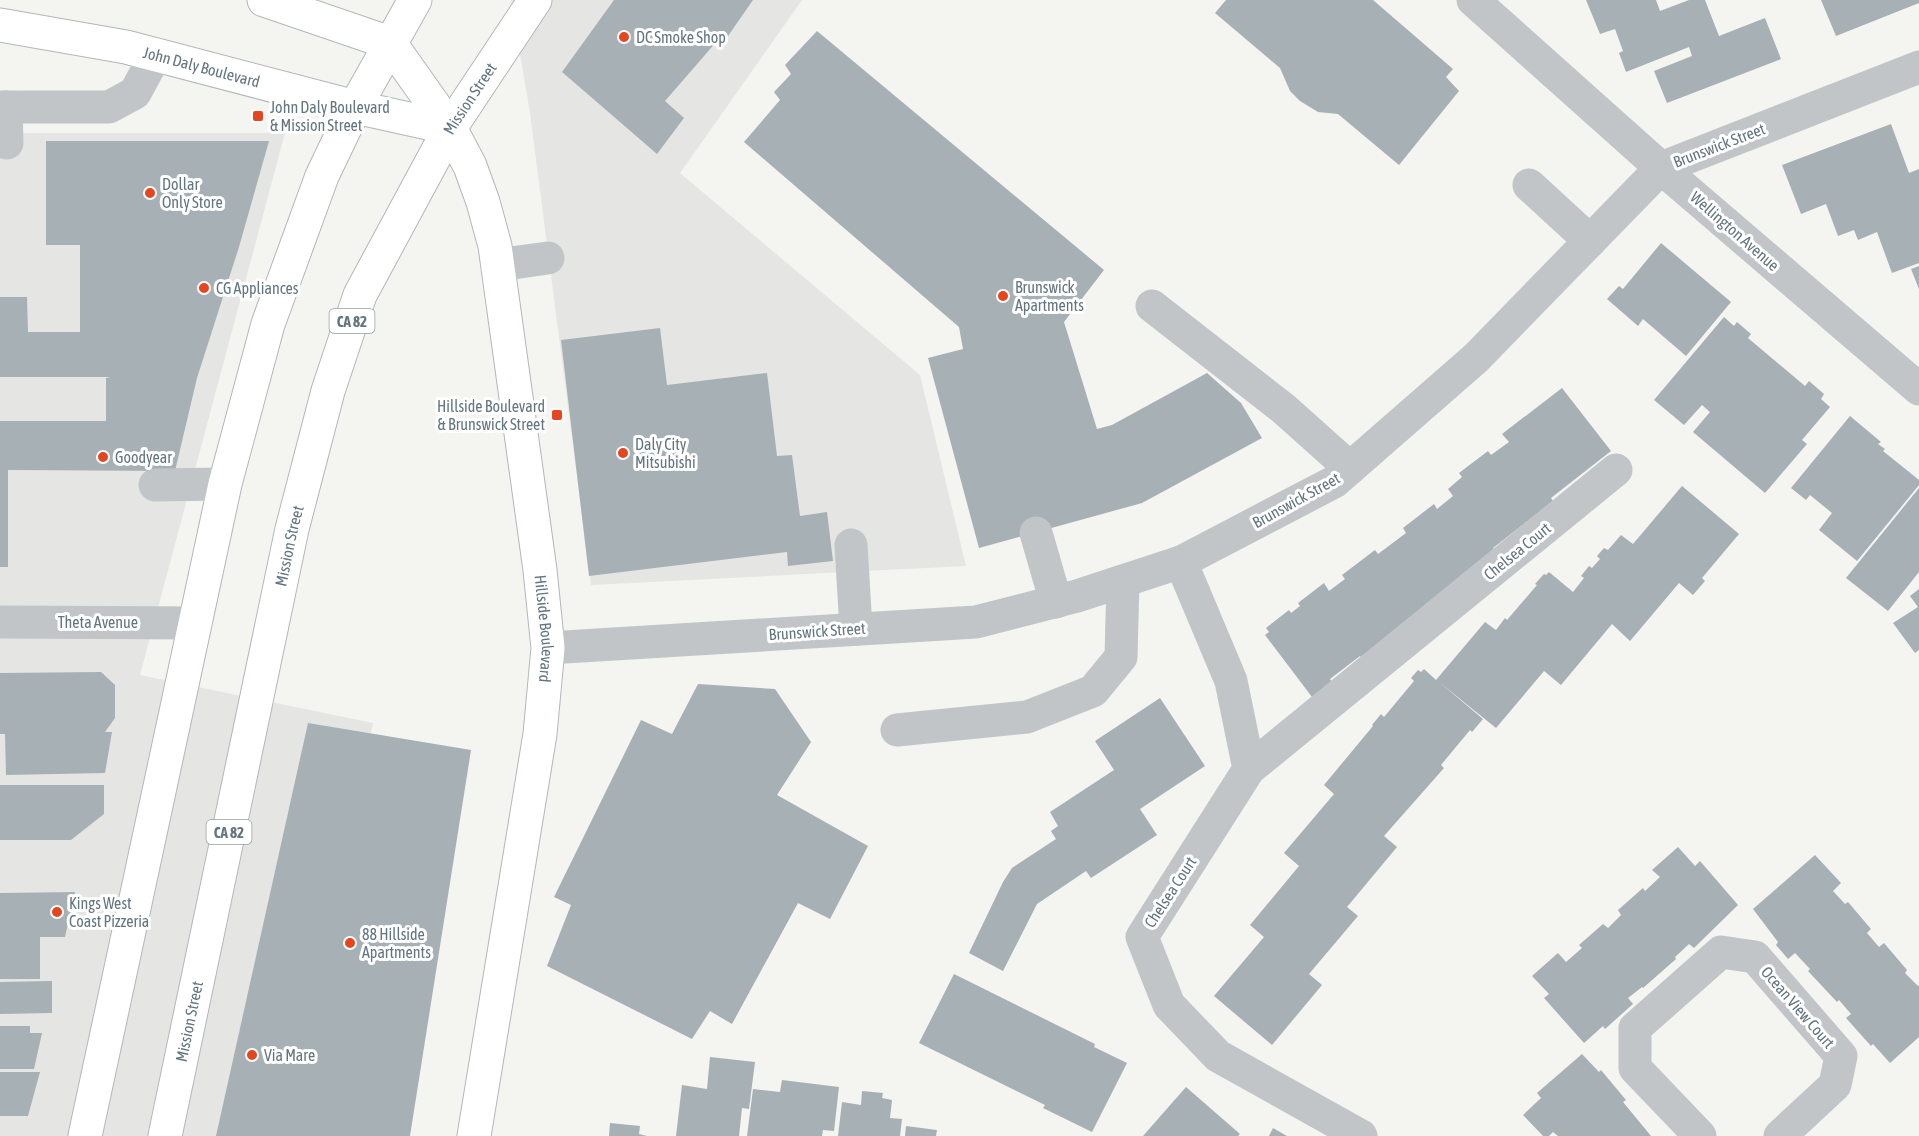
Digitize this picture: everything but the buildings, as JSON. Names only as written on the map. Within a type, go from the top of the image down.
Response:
[{"type":"main road","points":[[264,0],[390,43],[450,128]]},
{"type":"main road","points":[[85,1136],[225,484],[268,324],[322,176],[355,107],[415,0]]},
{"type":"main road","name":"Mission Street","points":[[165,1136],[292,529],[328,391],[360,295],[450,128],[535,0]]},
{"type":"main road","name":"John Daly Boulevard","points":[[0,25],[126,47],[355,107],[450,128]]},
{"type":"main road","name":"Hillside Boulevard","points":[[450,128],[470,166],[495,246],[539,558],[548,648],[540,734],[474,1136]]},
{"type":"street","name":"Wellington Avenue","points":[[1473,0],[1661,168],[1919,389]]},
{"type":"street","points":[[7,143],[3,107],[109,107],[135,93],[156,54]]},
{"type":"street","name":"Brunswick Street","points":[[548,648],[976,622],[1056,602],[1181,562],[1334,482],[1476,358],[1661,168],[1919,67]]},
{"type":"street","points":[[1529,185],[1590,241]]},
{"type":"street","points":[[497,265],[548,258]]},
{"type":"street","points":[[1152,306],[1284,409],[1350,468]]},
{"type":"street","name":"Chelsea Court","points":[[1361,1136],[1218,1056],[1169,1005],[1142,936],[1249,769],[1617,470]]},
{"type":"street","points":[[155,485],[225,484]]},
{"type":"street","points":[[1036,533],[1056,602]]},
{"type":"street","points":[[851,545],[856,629]]},
{"type":"street","points":[[1181,562],[1231,681],[1249,769]]},
{"type":"street","points":[[897,730],[1028,717],[1093,691],[1121,657],[1123,581]]},
{"type":"street","name":"Theta Avenue","points":[[0,622],[196,623]]},
{"type":"street","name":"Ocean View Court","points":[[1700,1136],[1635,1068],[1635,1028],[1721,952],[1755,957],[1841,1056],[1834,1085],[1780,1136]]},
{"type":"shaded area","points":[[511,0],[802,0],[680,173],[920,375],[966,566],[591,585],[530,113]]},
{"type":"shaded area","points":[[0,133],[285,133],[140,675],[373,723],[290,1136],[0,1136]]},
{"type":"place","name":"DC Smoke Shop","points":[[624,37]]},
{"type":"place","name":"John Daly Boulevard & Mission Street","points":[[258,116]]},
{"type":"place","name":"Dollar Only Store","points":[[150,193]]},
{"type":"place","name":"CG Appliances","points":[[204,288]]},
{"type":"place","name":"Brunswick Apartments","points":[[1003,296]]},
{"type":"place","name":"Hillside Boulevard & Brunswick Street","points":[[557,415]]},
{"type":"place","name":"Daly City Mitsubishi","points":[[623,453]]},
{"type":"place","name":"Goodyear","points":[[103,457]]},
{"type":"place","name":"Kings West Coast Pizzeria","points":[[57,912]]},
{"type":"place","name":"88 Hillside Apartments","points":[[350,943]]},
{"type":"place","name":"Via Mare","points":[[252,1055]]}]
